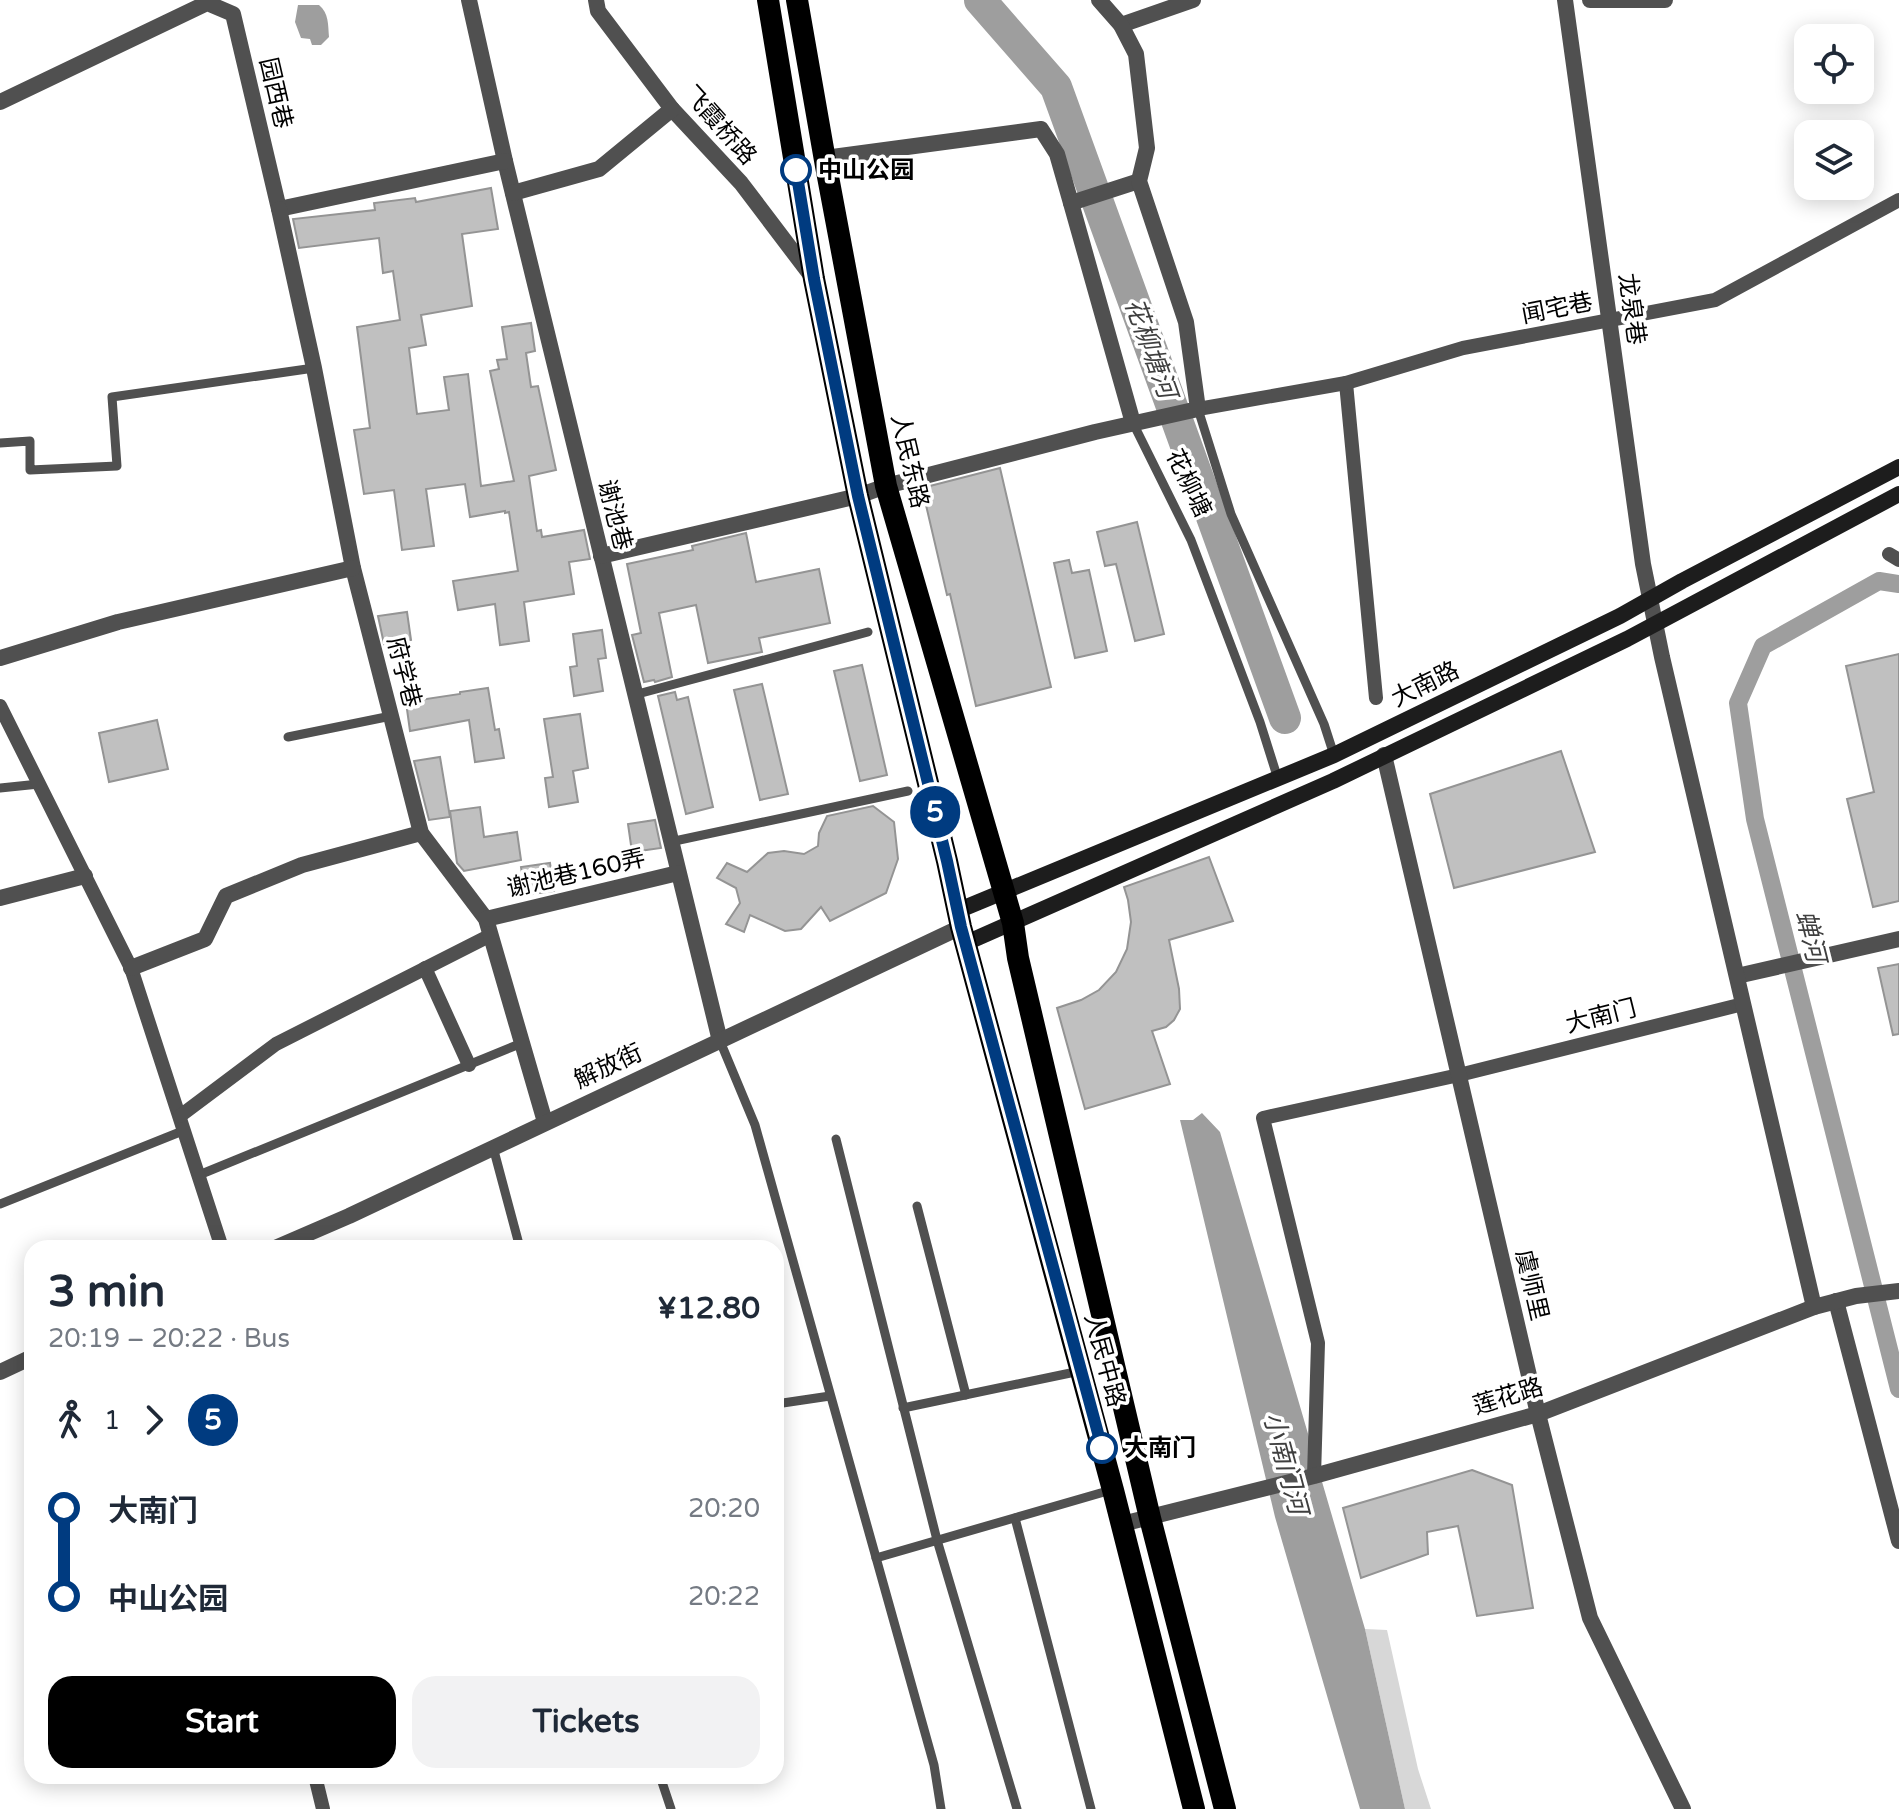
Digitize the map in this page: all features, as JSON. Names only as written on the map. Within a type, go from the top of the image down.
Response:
[{"type":"highway","points":[[768,0],[814,279],[858,496],[962,927]]},
{"type":"highway","name":"人民东路","points":[[797,0],[886,486],[1013,923]]},
{"type":"highway","name":"人民中路","points":[[1013,923],[1018,958],[1150,1518],[1225,1809]]},
{"type":"highway","name":"人民中路","points":[[962,927],[1122,1524],[1194,1809]]},
{"type":"main road","name":"大南路","points":[[962,927],[1005,892],[1329,758],[1608,622],[1899,467]]},
{"type":"main road","name":"大南路","points":[[962,927],[1013,923],[1333,781],[1627,639],[1899,494]]},
{"type":"street","name":"谢池巷","points":[[469,0],[505,161],[720,1041]]},
{"type":"street","name":"飞霞桥路","points":[[596,0],[598,11],[672,109],[741,183],[814,279]]},
{"type":"street","points":[[601,556],[858,496],[886,486],[1198,409],[1186,322],[1139,181],[1147,148],[1136,54],[1121,25],[1099,0]]},
{"type":"street","points":[[1121,25],[1193,0]]},
{"type":"street","name":"龙泉巷","points":[[1565,0],[1641,548],[1655,624]]},
{"type":"street","points":[[1590,0],[1665,0]]},
{"type":"street","name":"园西巷","points":[[0,102],[207,3],[233,14],[279,209]]},
{"type":"street","points":[[513,193],[599,169],[672,109]]},
{"type":"street","name":"花柳塘","points":[[825,158],[1041,129],[1057,154],[1075,202],[1133,423]]},
{"type":"street","points":[[279,209],[505,161]]},
{"type":"street","points":[[1075,202],[1139,181]]},
{"type":"street","name":"闻宅巷","points":[[1198,409],[1346,383],[1463,348],[1715,300],[1899,200]]},
{"type":"street","name":"府学巷","points":[[279,209],[353,568],[421,833],[488,927],[545,1122]]},
{"type":"street","points":[[1346,383],[1376,698]]},
{"type":"street","points":[[0,658],[118,622],[353,568]]},
{"type":"street","points":[[1655,624],[1814,1307]]},
{"type":"street","points":[[0,706],[131,968],[219,1240]]},
{"type":"street","name":"虞师里","points":[[1384,755],[1538,1414],[1590,1618],[1683,1809]]},
{"type":"street","points":[[131,968],[205,939],[226,896],[302,865],[421,833]]},
{"type":"street","name":"谢池巷160弄","points":[[488,927],[678,873]]},
{"type":"street","points":[[0,898],[85,876]]},
{"type":"street","points":[[182,1123],[276,1044],[425,968],[488,927]]},
{"type":"street","name":"解放街","points":[[294,1240],[962,927]]},
{"type":"street","points":[[1737,976],[1899,939]]},
{"type":"street","points":[[425,968],[469,1065]]},
{"type":"street","name":"大南门","points":[[1314,1476],[1318,1343],[1263,1118],[1459,1075],[1743,1004]]},
{"type":"street","name":"莲花路","points":[[1122,1524],[1314,1476],[1538,1414],[1814,1307],[1856,1296],[1899,1291]]},
{"type":"street","points":[[1836,1301],[1899,1541]]},
{"type":"street","points":[[0,1372],[24,1361]]},
{"type":"street","points":[[317,1784],[323,1809]]},
{"type":"lane","points":[[0,443],[30,441],[30,470],[117,466],[112,397],[314,368]]},
{"type":"lane","points":[[1198,409],[1231,514],[1324,724],[1329,758]]},
{"type":"lane","name":"花柳塘","points":[[1133,423],[1191,540],[1279,780]]},
{"type":"lane","points":[[634,695],[868,632]]},
{"type":"lane","points":[[288,737],[391,716]]},
{"type":"lane","points":[[0,788],[39,784]]},
{"type":"lane","points":[[670,842],[908,791]]},
{"type":"lane","points":[[720,1041],[755,1125],[934,1765],[941,1809]]},
{"type":"lane","points":[[199,1175],[522,1043]]},
{"type":"lane","points":[[0,1204],[182,1123]]},
{"type":"lane","points":[[836,1139],[937,1540],[1017,1809]]},
{"type":"lane","points":[[493,1147],[518,1240]]},
{"type":"lane","points":[[917,1206],[966,1395]]},
{"type":"lane","points":[[903,1408],[1081,1371]]},
{"type":"lane","points":[[784,1403],[830,1396]]},
{"type":"lane","points":[[876,1558],[1113,1490]]},
{"type":"lane","points":[[1015,1518],[1091,1809]]},
{"type":"lane","points":[[663,1784],[671,1809]]},
{"type":"shaded area","points":[[1365,1629],[1387,1630],[1418,1769],[1431,1809],[1405,1809]]},
{"type":"water","points":[[298,5],[319,5],[325,12],[329,37],[321,45],[312,45],[310,39],[301,38],[295,22]]},
{"type":"water","name":"小南门河","points":[[1202,1113],[1220,1132],[1365,1629],[1405,1809],[1360,1809],[1275,1517],[1180,1120],[1193,1120]]},
{"type":"building","points":[[491,188],[498,229],[462,234],[472,306],[421,315],[426,345],[409,348],[417,414],[449,410],[444,377],[468,374],[481,486],[514,481],[490,371],[499,369],[497,360],[507,359],[502,327],[531,323],[535,351],[526,353],[531,387],[538,386],[556,470],[529,476],[537,531],[541,530],[542,537],[584,530],[590,559],[569,562],[574,594],[524,602],[529,641],[500,645],[495,604],[458,610],[453,581],[518,571],[509,512],[470,517],[465,484],[426,489],[434,546],[402,550],[394,490],[364,494],[354,430],[370,428],[357,327],[400,320],[393,271],[383,273],[379,238],[299,248],[293,219],[375,210],[374,203],[415,198],[416,202]]},
{"type":"building","points":[[1000,468],[1051,687],[976,706],[922,488]]},
{"type":"building","points":[[1137,522],[1164,634],[1135,641],[1116,564],[1105,566],[1097,532]]},
{"type":"building","points":[[746,533],[756,582],[819,569],[830,623],[759,638],[762,652],[708,663],[696,605],[659,613],[672,677],[644,682],[632,635],[641,633],[627,564],[693,550],[692,546]]},
{"type":"building","points":[[1069,560],[1072,573],[1089,570],[1107,651],[1075,658],[1054,563]]},
{"type":"building","points":[[407,612],[411,640],[384,644],[378,616]]},
{"type":"building","points":[[602,630],[606,658],[598,659],[603,691],[574,696],[570,667],[577,666],[573,634]]},
{"type":"building","points":[[1899,654],[1899,901],[1873,907],[1847,799],[1874,792],[1846,666]]},
{"type":"building","points":[[862,665],[887,775],[860,781],[834,671]]},
{"type":"building","points":[[762,684],[788,794],[760,800],[734,690]]},
{"type":"building","points":[[488,688],[495,730],[499,729],[504,758],[475,762],[469,720],[410,731],[406,702]]},
{"type":"building","points":[[675,692],[677,700],[688,697],[713,807],[686,814],[658,696]]},
{"type":"building","points":[[580,714],[588,768],[573,771],[578,802],[549,807],[545,778],[553,777],[544,719]]},
{"type":"building","points":[[157,720],[168,769],[109,782],[99,733]]},
{"type":"building","points":[[1561,751],[1595,852],[1454,888],[1430,794]]},
{"type":"building","points":[[440,757],[450,817],[429,820],[414,761]]},
{"type":"building","points":[[873,806],[894,822],[898,859],[886,893],[830,921],[821,907],[801,929],[785,931],[750,915],[744,932],[726,924],[740,903],[736,888],[717,878],[727,863],[747,872],[768,853],[784,851],[804,854],[818,846],[819,833],[827,816]]},
{"type":"building","points":[[480,807],[484,837],[517,832],[521,860],[464,871],[457,863],[450,811]]},
{"type":"building","points":[[655,820],[661,848],[632,852],[628,824]]},
{"type":"building","points":[[1209,857],[1233,921],[1169,940],[1180,1009],[1166,1027],[1152,1031],[1170,1084],[1085,1109],[1057,1008],[1099,990],[1116,972],[1127,949],[1131,922],[1124,887]]},
{"type":"building","points":[[550,863],[554,891],[525,895],[521,867]]},
{"type":"building","points":[[1899,964],[1899,1034],[1893,1035],[1878,968]]},
{"type":"building","points":[[1472,1470],[1512,1485],[1533,1608],[1477,1616],[1458,1526],[1427,1532],[1428,1554],[1361,1578],[1343,1508]]},
{"type":"waterway","name":"花柳塘河","points":[[980,0],[1056,87],[1285,718]]},
{"type":"waterway","name":"蝉河","points":[[1899,584],[1879,581],[1763,646],[1738,703],[1755,819],[1899,1389]]},
{"type":"bus line","name":"5","points":[[796,170],[814,279],[858,496],[961,927],[1102,1448]]},
{"type":"place","name":"中山公园","points":[[796,170]]},
{"type":"place","name":"大南门","points":[[1102,1448]]}]
